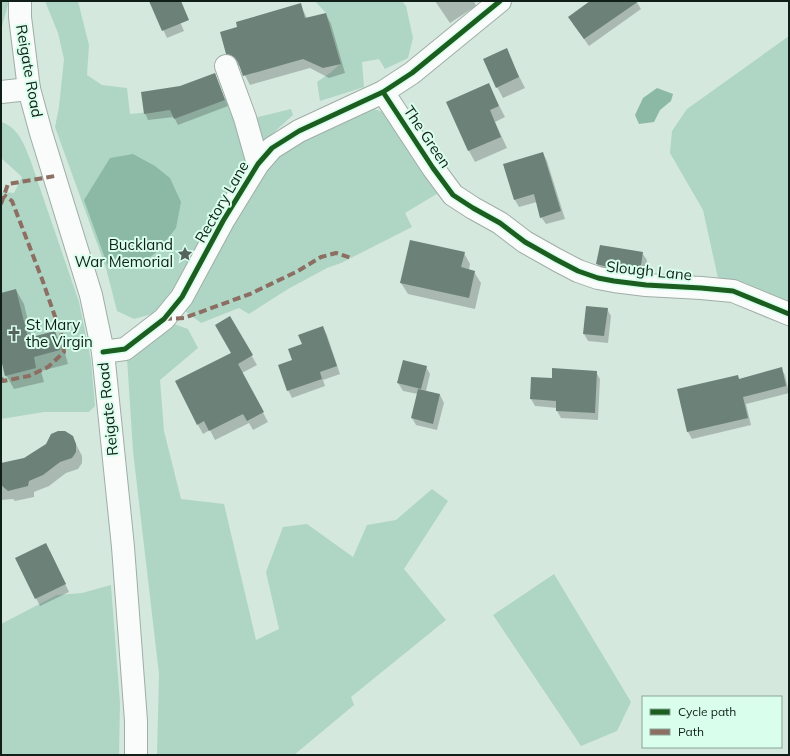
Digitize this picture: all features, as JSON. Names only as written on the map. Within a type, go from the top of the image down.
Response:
[{"type":"street","name":"Reigate Road","points":[[20,1],[20,17],[29,89],[91,295],[103,352],[123,547],[136,721],[136,755]]},
{"type":"street","name":"Rectory Lane","points":[[103,352],[125,349],[164,319],[182,296],[223,221],[258,164],[272,148],[299,131],[383,92],[412,73],[500,1]]},
{"type":"street","points":[[226,66],[245,118],[258,164]]},
{"type":"street","points":[[1,92],[29,89]]},
{"type":"street","name":"The Green","points":[[383,92],[433,168],[453,195]]},
{"type":"street","name":"Slough Lane","points":[[453,195],[500,223],[526,242],[578,271],[598,278],[614,281],[646,285],[733,291],[789,314]]},
{"type":"shaded area","points":[[1,1],[9,1],[1,30]]},
{"type":"shaded area","points":[[45,1],[78,1],[89,45],[87,75],[102,85],[127,88],[130,114],[170,110],[174,119],[229,98],[237,122],[291,109],[293,115],[260,145],[185,276],[169,297],[152,314],[134,319],[117,311],[106,268],[55,127],[59,107],[64,59],[58,33]]},
{"type":"shaded area","points":[[315,1],[402,1],[406,6],[413,38],[408,58],[385,69],[379,59],[362,62],[364,87],[320,101],[317,82],[341,63],[326,13]]},
{"type":"shaded area","points":[[789,36],[789,303],[718,278],[703,210],[670,153],[672,131],[687,109]]},
{"type":"shaded area","points":[[657,88],[673,94],[671,101],[660,110],[654,122],[639,124],[635,115],[643,98]]},
{"type":"shaded area","points":[[368,107],[383,112],[440,192],[405,213],[412,227],[341,263],[327,268],[288,289],[249,314],[239,308],[201,323],[185,311],[239,213],[277,155],[305,135]]},
{"type":"shaded area","points":[[1,122],[7,124],[20,137],[30,159],[79,302],[91,360],[95,406],[89,412],[44,412],[1,419],[1,192],[14,193],[22,177],[1,158]]},
{"type":"shaded area","points":[[133,154],[155,166],[170,178],[181,202],[176,228],[158,251],[137,267],[116,267],[107,264],[84,200],[110,158]]},
{"type":"shaded area","points":[[174,324],[188,329],[198,348],[160,380],[164,431],[181,499],[224,504],[256,640],[279,629],[266,572],[283,527],[307,524],[353,557],[367,525],[396,520],[432,489],[448,501],[404,569],[446,620],[351,697],[354,705],[294,755],[157,755],[159,674],[133,451],[127,358],[161,336]]},
{"type":"shaded area","points":[[554,574],[631,702],[617,731],[581,746],[493,615]]},
{"type":"shaded area","points":[[111,585],[120,703],[119,755],[1,755],[1,624],[57,595],[82,593]]},
{"type":"building","points":[[149,1],[181,1],[189,20],[162,31]]},
{"type":"building","points":[[590,1],[639,1],[584,39],[568,17]]},
{"type":"building","points":[[301,3],[305,18],[326,13],[341,64],[323,68],[303,59],[243,76],[238,62],[234,57],[226,54],[220,32],[237,27],[236,22]]},
{"type":"building","points":[[507,48],[519,77],[496,88],[483,59]]},
{"type":"building","points":[[215,73],[225,100],[174,119],[170,110],[144,114],[141,92],[180,86]]},
{"type":"building","points":[[489,83],[499,106],[490,110],[501,137],[468,151],[446,102]]},
{"type":"building","points":[[543,152],[561,211],[540,218],[534,194],[514,200],[503,164]]},
{"type":"building","points":[[410,240],[465,252],[461,267],[475,271],[469,298],[400,283]]},
{"type":"building","points":[[600,245],[643,252],[640,272],[616,269],[596,264]]},
{"type":"building","name":"St Mary the Virgin","points":[[16,289],[28,338],[55,331],[60,350],[34,357],[36,368],[5,376],[1,359],[1,293]]},
{"type":"building","points":[[586,306],[608,308],[604,336],[583,334]]},
{"type":"building","points":[[230,316],[253,355],[238,364],[264,412],[247,421],[243,414],[209,431],[204,421],[197,425],[175,381],[231,353],[215,325]]},
{"type":"building","points":[[323,326],[337,366],[320,372],[322,379],[287,391],[278,365],[292,360],[288,349],[302,344],[298,335]]},
{"type":"building","points":[[403,360],[427,366],[421,389],[397,383]]},
{"type":"building","points":[[782,367],[786,386],[743,397],[748,418],[687,432],[677,389],[738,375],[739,379]]},
{"type":"building","points":[[552,368],[597,371],[595,413],[556,411],[556,401],[530,399],[531,377],[552,378]]},
{"type":"building","points":[[418,389],[440,394],[433,424],[411,418]]},
{"type":"building","points":[[58,431],[65,431],[73,436],[76,444],[76,452],[72,458],[60,462],[43,475],[29,481],[28,486],[8,491],[1,485],[1,463],[24,458],[46,444],[51,434]]},
{"type":"building","points":[[46,543],[66,584],[35,599],[15,558]]},
{"type":"marked path","points":[[1,204],[8,184],[55,176]]},
{"type":"marked path","points":[[1,378],[3,381],[29,376],[48,367],[64,352],[62,337],[42,279],[12,201],[4,195]]},
{"type":"marked path","points":[[164,319],[184,318],[250,294],[298,271],[321,257],[336,253],[351,258]]},
{"type":"cycle path","points":[[103,352],[125,349],[164,319],[182,297],[223,221],[258,164],[272,148],[299,131],[383,92],[412,73],[500,1]]},
{"type":"cycle path","points":[[383,92],[433,168],[453,195],[500,223],[525,242],[557,260],[578,271],[598,278],[614,281],[646,285],[733,291],[789,314]]},
{"type":"place","name":"Buckland War Memorial","points":[[185,254]]},
{"type":"place","name":"St Mary the Virgin","points":[[14,334]]}]
